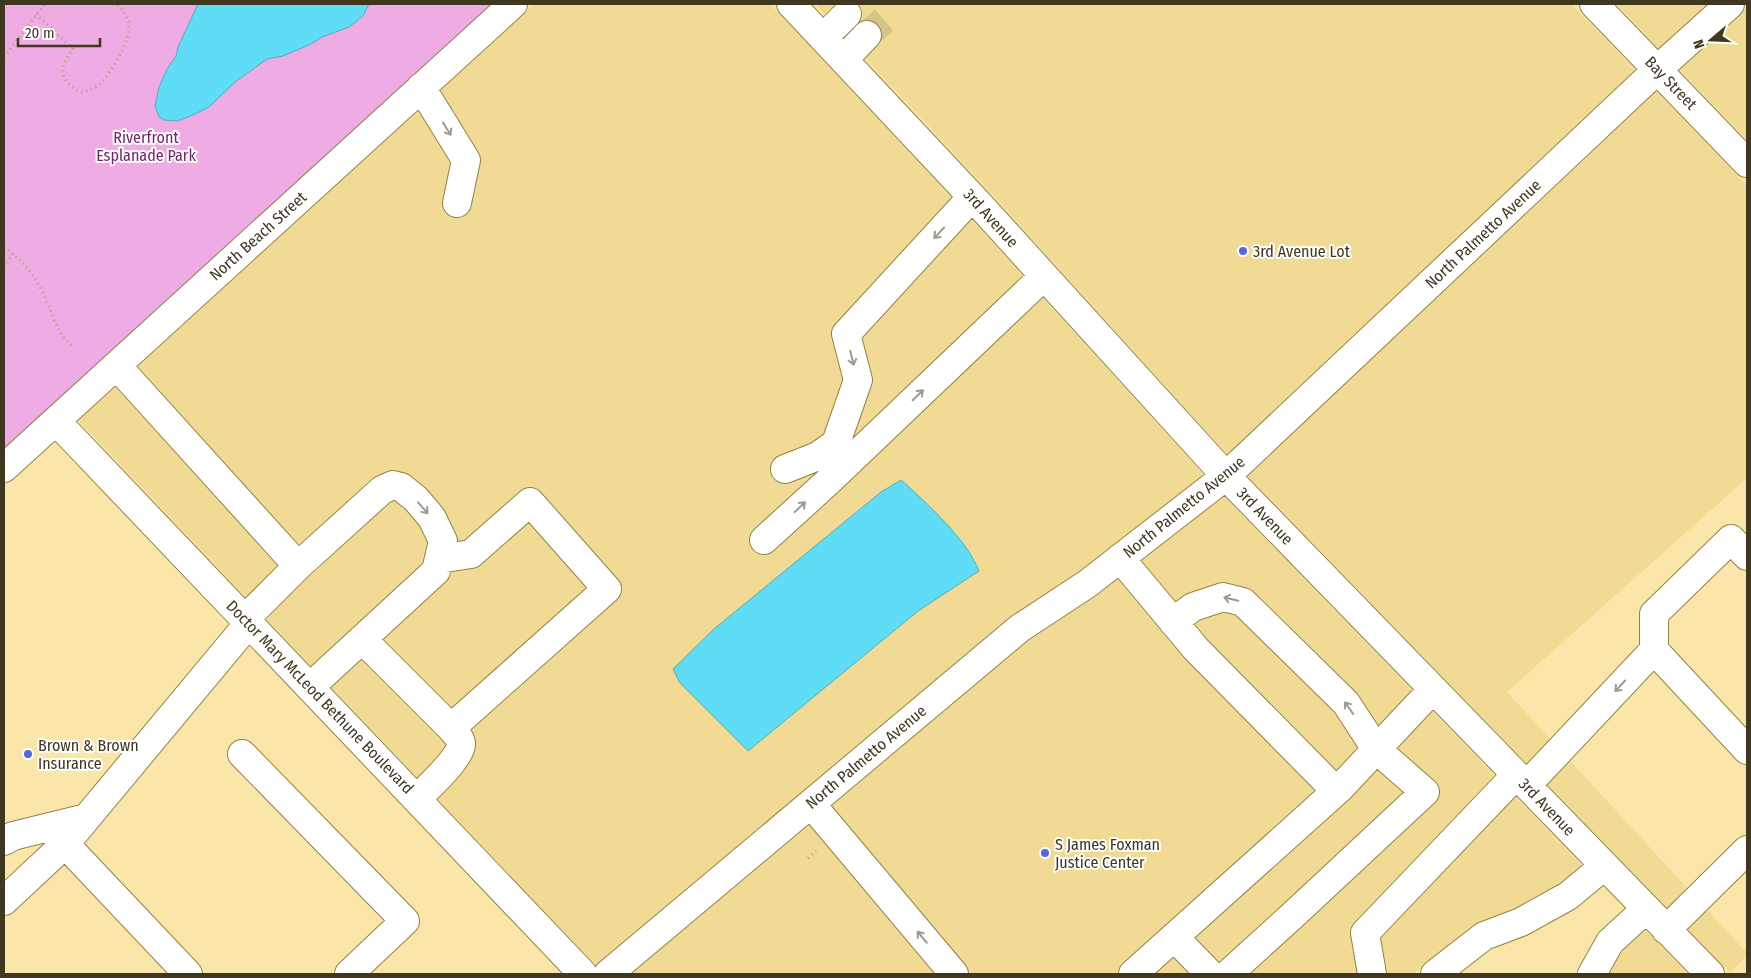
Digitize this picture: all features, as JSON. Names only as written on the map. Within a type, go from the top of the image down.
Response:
[{"type":"street","name":"North Beach Street","points":[[4,468],[513,4]]},
{"type":"street","name":"3rd Avenue","points":[[791,4],[972,197],[1226,476],[1710,974]]},
{"type":"street","name":"Bay Street","points":[[1594,4],[1747,163]]},
{"type":"street","name":"North Palmetto Avenue","points":[[608,974],[1020,628],[1087,584],[1226,476],[1658,69],[1730,4]]},
{"type":"street","points":[[823,38],[847,14]]},
{"type":"street","points":[[844,59],[867,35]]},
{"type":"street","points":[[421,87],[466,160],[457,203]]},
{"type":"street","points":[[785,469],[818,456],[836,443],[858,380],[846,334],[972,197]]},
{"type":"street","points":[[764,540],[832,478],[1044,276]]},
{"type":"street","points":[[116,366],[298,566]]},
{"type":"street","name":"Doctor Mary McLeod Bethune Boulevard","points":[[56,421],[582,974]]},
{"type":"street","points":[[4,901],[65,844],[247,621],[298,566],[382,490],[393,485],[401,487],[416,499],[432,518],[441,550],[436,571],[310,687]]},
{"type":"street","points":[[441,550],[471,554],[530,502],[607,589],[451,728]]},
{"type":"street","points":[[1747,556],[1731,539],[1654,614],[1654,650],[1747,750]]},
{"type":"street","points":[[1120,558],[1202,656],[1336,791]]},
{"type":"street","points":[[1173,622],[1193,607],[1223,597],[1243,602],[1346,703],[1376,749],[1425,792],[1228,974]]},
{"type":"street","points":[[362,639],[451,728],[461,741],[461,747],[457,756],[417,799]]},
{"type":"street","points":[[1372,974],[1364,933],[1654,650]]},
{"type":"street","points":[[1133,974],[1336,791],[1433,689]]},
{"type":"street","points":[[242,754],[404,920],[349,974]]},
{"type":"street","points":[[811,804],[954,974]]},
{"type":"street","points":[[4,841],[12,836],[86,818]]},
{"type":"street","points":[[65,844],[188,974]]},
{"type":"street","points":[[1666,930],[1747,850]]},
{"type":"street","points":[[1435,974],[1484,936],[1521,922],[1568,896],[1604,866]]},
{"type":"street","points":[[1592,974],[1610,942],[1646,909]]},
{"type":"street","points":[[1174,937],[1210,974]]},
{"type":"path","points":[[4,57],[45,4]]},
{"type":"path","points":[[36,14],[73,49],[64,62],[64,79],[80,92],[89,91],[101,82],[124,47],[129,31],[127,16],[117,4]]},
{"type":"path","points":[[4,247],[32,273],[60,332],[72,346]]},
{"type":"path","points":[[4,267],[13,254]]},
{"type":"shaded area","points":[[534,4],[770,4],[964,211],[1204,475],[1077,573],[1010,618],[596,966],[78,420]],"holes":[[[901,480],[928,504],[975,558],[979,570],[918,611],[748,751],[680,683],[673,670],[714,629],[881,492]]]},
{"type":"shaded area","name":"3rd Avenue Lot","points":[[815,4],[1571,4],[1635,70],[1228,455],[990,192]]},
{"type":"shaded area","points":[[1617,4],[1708,4],[1659,49]]},
{"type":"shaded area","points":[[1747,7],[1747,140],[1679,69]]},
{"type":"shaded area","points":[[1656,91],[1747,186],[1747,478],[1507,692],[1744,950],[1747,947],[1747,956],[1730,973],[1248,476]]},
{"type":"shaded area","points":[[1224,496],[1582,866],[1559,885],[1541,896],[1475,926],[1413,974],[1388,974],[1386,967],[1356,974],[630,974],[1030,638],[1096,594]]},
{"type":"shaded area","points":[[1645,930],[1688,974],[1609,974],[1623,950]]},
{"type":"green space","name":"Riverfront Esplanade Park","points":[[4,4],[513,4],[4,468]]},
{"type":"water","points":[[198,4],[369,4],[363,16],[349,27],[322,37],[283,56],[267,59],[235,82],[209,107],[177,121],[164,120],[159,117],[155,106],[159,87],[167,69],[176,56],[178,47]]},
{"type":"water","points":[[901,480],[934,510],[956,535],[974,560],[979,571],[918,611],[748,751],[680,683],[673,669],[714,629],[881,492]]},
{"type":"tunnel","points":[[867,35],[884,20]]},
{"type":"place","name":"3rd Avenue Lot","points":[[1243,251]]},
{"type":"place","name":"Brown & Brown Insurance","points":[[28,754]]},
{"type":"place","name":"S James Foxman Justice Center","points":[[1045,853]]}]
